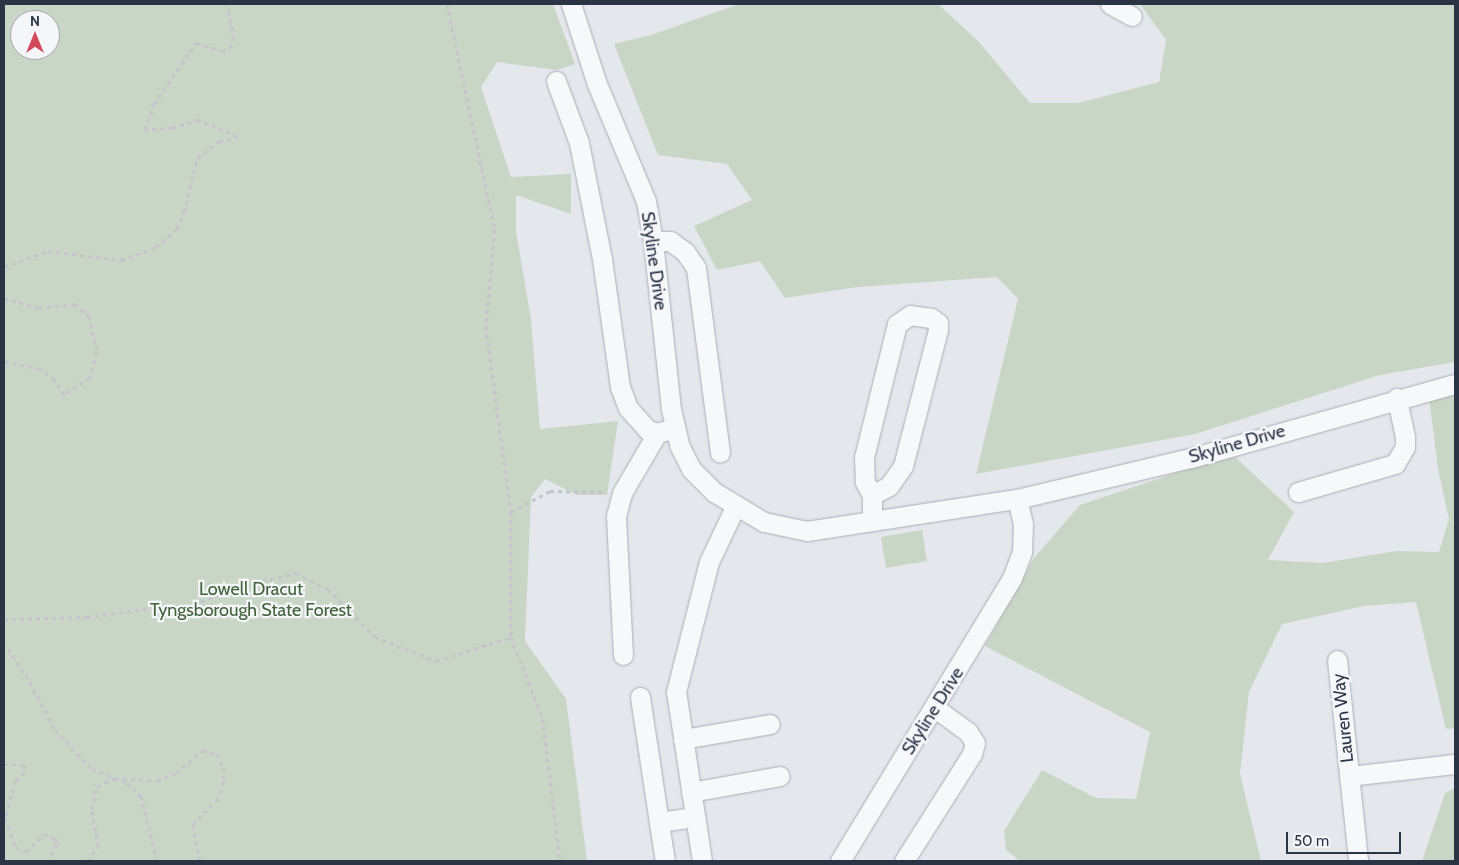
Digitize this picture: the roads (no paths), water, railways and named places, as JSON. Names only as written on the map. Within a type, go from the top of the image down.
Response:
[{"type":"street","name":"Skyline Drive","points":[[571,4],[598,84],[646,201],[653,241],[666,430],[691,469],[714,492],[735,507],[764,522],[807,531],[1017,499],[1192,458],[1397,398],[1455,384]]},
{"type":"street","points":[[1110,4],[1132,16]]},
{"type":"street","points":[[556,82],[578,143],[602,259],[620,387],[638,422],[666,430],[622,493],[616,516],[623,655]]},
{"type":"street","points":[[653,241],[670,241],[685,252],[696,268],[720,452]]},
{"type":"street","points":[[872,495],[889,486],[904,466],[938,330],[938,323],[931,318],[910,315],[897,324],[864,457],[865,482],[872,495],[872,520]]},
{"type":"street","points":[[1298,492],[1396,464],[1403,452],[1406,437],[1397,398]]},
{"type":"street","name":"Skyline Drive","points":[[840,861],[990,617],[1022,552],[1023,524],[1017,499]]},
{"type":"street","points":[[702,861],[676,692],[709,562],[735,507]]},
{"type":"street","name":"Lauren Way","points":[[1337,660],[1358,861]]},
{"type":"street","points":[[640,697],[665,861]]},
{"type":"street","points":[[904,861],[972,754],[975,743],[968,732],[935,708]]},
{"type":"street","points":[[683,739],[770,724]]},
{"type":"street","name":"Lauren Way","points":[[1349,776],[1455,764]]},
{"type":"street","points":[[691,792],[780,776]]},
{"type":"street","points":[[659,822],[695,817]]},
{"type":"park label","name":"Lowell Dracut Tyngsborough State Forest","points":[[251,600]]}]
